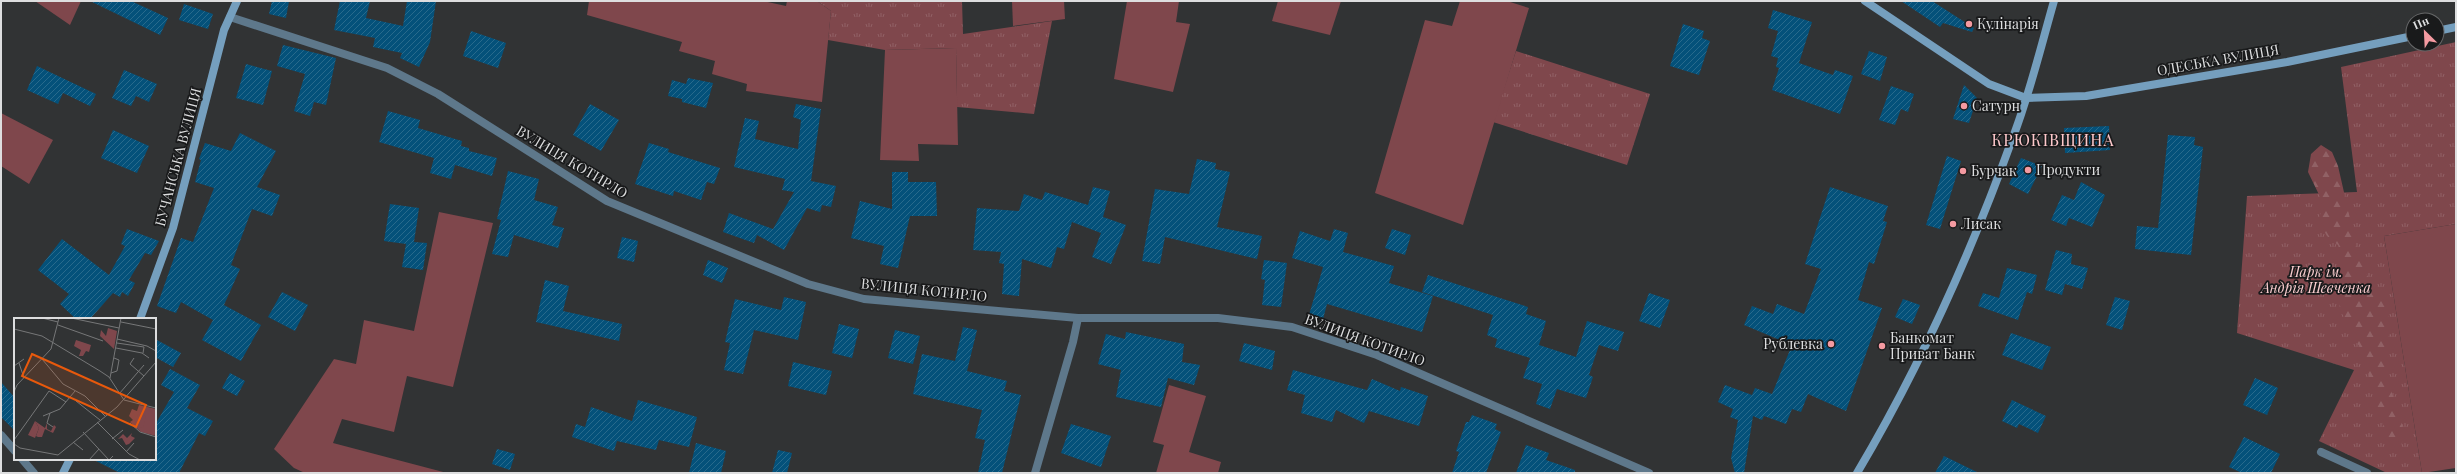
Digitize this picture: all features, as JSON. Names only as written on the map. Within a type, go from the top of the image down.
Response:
[{"type":"street","name":"БУЧАНСЬКА ВУЛИЦЯ","points":[[140,318],[173,228],[224,30],[237,1]]},
{"type":"street","points":[[1865,1],[1989,84],[2026,98]]},
{"type":"street","points":[[1857,473],[1894,410],[1958,276],[2013,137],[2054,1]]},
{"type":"street","name":"ВУЛИЦЯ КОТИРЛО","points":[[230,16],[387,68],[438,94],[607,201],[808,284],[864,299],[1078,318],[1218,318],[1292,327],[1377,355],[1649,473]]},
{"type":"street","points":[[2445,29],[2456,27]]},
{"type":"street","name":"ОДЕСЬКА ВУЛИЦЯ","points":[[2026,98],[2086,96],[2287,62],[2405,38]]},
{"type":"street","points":[[1035,473],[1073,342],[1078,318]]},
{"type":"street","points":[[1,435],[14,450]]},
{"type":"street","points":[[2321,452],[2367,473]]},
{"type":"street","points":[[23,460],[34,473]]},
{"type":"street","points":[[62,473],[69,460]]},
{"type":"green space","points":[[35,1],[81,1],[70,25]]},
{"type":"green space","points":[[589,1],[763,1],[786,6],[787,1],[817,1],[831,11],[822,102],[746,91],[747,84],[712,74],[715,61],[679,51],[682,42],[587,15]]},
{"type":"green space","points":[[817,1],[962,1],[963,34],[1052,21],[1034,114],[957,107],[956,48],[885,50],[828,40],[831,11]]},
{"type":"green space","points":[[1012,1],[1064,1],[1065,19],[1013,26]]},
{"type":"green space","points":[[1127,1],[1179,1],[1176,22],[1190,24],[1173,92],[1114,79]]},
{"type":"green space","points":[[1278,1],[1341,1],[1330,35],[1272,21]]},
{"type":"green space","points":[[1460,1],[1507,1],[1529,8],[1463,225],[1375,193],[1425,20],[1452,26]]},
{"type":"green space","name":"Парк ім. Андрія Шевченка","points":[[2456,42],[2456,224],[2384,236],[2422,473],[2387,473],[2319,441],[2354,370],[2237,333],[2247,196],[2357,192],[2341,67],[2410,52],[2445,52],[2445,44]]},
{"type":"green space","points":[[956,48],[958,145],[918,144],[919,161],[880,160],[885,50]]},
{"type":"green space","points":[[1516,51],[1650,94],[1627,165],[1493,122]]},
{"type":"green space","points":[[1,113],[53,140],[29,184],[1,166]]},
{"type":"green space","points":[[2321,145],[2332,152],[2338,166],[2359,258],[2368,277],[2381,290],[2387,307],[2390,323],[2387,381],[2400,413],[2403,429],[2402,443],[2399,446],[2386,435],[2369,378],[2368,365],[2364,353],[2350,333],[2340,308],[2336,289],[2342,259],[2338,245],[2327,236],[2318,220],[2324,205],[2308,172],[2311,154]]},
{"type":"green space","points":[[439,212],[493,223],[453,387],[407,376],[394,432],[342,419],[333,443],[447,473],[305,473],[294,468],[274,449],[334,359],[356,364],[364,320],[414,331]]},
{"type":"green space","points":[[2456,224],[2456,468],[2422,473],[2384,236]]},
{"type":"green space","points":[[1169,385],[1206,396],[1189,452],[1221,462],[1218,473],[1156,473],[1164,445],[1153,442]]},
{"type":"building","points":[[90,1],[131,1],[168,18],[160,35]]},
{"type":"building","points":[[272,1],[289,1],[286,18],[269,14]]},
{"type":"building","points":[[340,1],[370,1],[366,18],[403,26],[407,1],[436,1],[430,42],[419,67],[400,58],[402,53],[373,47],[375,38],[334,30]]},
{"type":"building","points":[[1901,1],[1932,1],[1974,28],[1972,32],[1943,23],[1940,27]]},
{"type":"building","points":[[184,4],[213,14],[208,29],[179,20]]},
{"type":"building","points":[[1773,10],[1812,22],[1799,63],[1833,75],[1835,70],[1853,76],[1840,114],[1772,90],[1779,68],[1776,67],[1778,58],[1771,56],[1778,31],[1768,28]]},
{"type":"building","points":[[1683,24],[1704,31],[1702,38],[1710,41],[1699,75],[1670,66]]},
{"type":"building","points":[[471,31],[506,43],[498,68],[463,56]]},
{"type":"building","points":[[283,45],[336,58],[326,105],[314,102],[310,116],[294,111],[305,74],[277,66]]},
{"type":"building","points":[[1869,51],[1887,57],[1880,81],[1861,74]]},
{"type":"building","points":[[246,64],[272,71],[263,105],[236,98]]},
{"type":"building","points":[[37,66],[96,94],[90,106],[63,93],[58,104],[27,90]]},
{"type":"building","points":[[124,70],[157,84],[149,102],[136,96],[131,106],[112,98]]},
{"type":"building","points":[[688,78],[713,83],[706,108],[682,102],[682,99],[668,96],[672,80],[686,84]]},
{"type":"building","points":[[1964,85],[1977,98],[1969,123],[1953,119]]},
{"type":"building","points":[[1891,86],[1914,94],[1908,112],[1901,109],[1895,125],[1879,120]]},
{"type":"building","points":[[590,104],[619,120],[601,151],[573,135]]},
{"type":"building","points":[[796,104],[821,109],[811,181],[836,186],[831,207],[822,205],[820,212],[807,208],[784,250],[757,235],[754,243],[723,232],[729,213],[773,229],[794,192],[782,190],[785,179],[734,167],[745,118],[759,121],[755,139],[798,149],[801,120],[793,117]]},
{"type":"building","points":[[388,111],[420,120],[418,128],[462,141],[461,146],[469,148],[469,151],[497,158],[492,176],[455,165],[451,179],[430,173],[434,158],[379,142]]},
{"type":"building","points":[[2109,126],[2110,150],[2065,153],[2064,128]]},
{"type":"building","points":[[113,130],[149,146],[137,173],[101,158]]},
{"type":"building","points":[[240,133],[276,151],[257,187],[280,195],[272,216],[252,209],[231,265],[240,269],[224,305],[261,325],[241,361],[202,340],[213,320],[181,302],[176,313],[157,306],[181,238],[193,242],[214,188],[195,182],[201,160],[199,159],[205,143],[231,151]]},
{"type":"building","points":[[2168,135],[2195,137],[2194,145],[2203,147],[2191,255],[2135,249],[2137,226],[2158,228]]},
{"type":"building","points":[[649,143],[669,149],[668,152],[720,168],[714,184],[707,182],[701,200],[674,191],[673,196],[635,184]]},
{"type":"building","points":[[1947,156],[1961,161],[1940,229],[1926,225]]},
{"type":"building","name":"Продукти","points":[[2021,158],[2042,166],[2028,194],[2009,184]]},
{"type":"building","points":[[1197,159],[1216,163],[1215,169],[1230,172],[1217,227],[1262,236],[1257,259],[1165,237],[1160,264],[1142,261],[1155,189],[1189,194]]},
{"type":"building","points":[[508,171],[539,179],[534,200],[558,207],[552,225],[564,228],[558,248],[514,235],[508,257],[492,254],[501,220],[497,219]]},
{"type":"building","points":[[892,172],[908,172],[908,182],[936,182],[937,216],[910,216],[898,268],[880,264],[884,246],[851,238],[860,201],[892,209]]},
{"type":"building","points":[[2081,182],[2105,195],[2092,227],[2069,218],[2066,226],[2051,220],[2062,195],[2074,200]]},
{"type":"building","points":[[1093,187],[1110,191],[1103,217],[1126,225],[1111,264],[1092,257],[1101,233],[1072,222],[1064,249],[1057,247],[1051,268],[1022,259],[1019,296],[1002,294],[1004,264],[999,263],[1001,252],[973,250],[977,208],[1019,211],[1024,194],[1042,200],[1045,192],[1088,205]]},
{"type":"building","points":[[1830,187],[1888,206],[1883,221],[1887,222],[1874,264],[1869,262],[1858,300],[1882,308],[1846,411],[1808,394],[1801,412],[1792,409],[1786,424],[1764,416],[1762,420],[1753,416],[1744,473],[1735,473],[1731,458],[1738,420],[1730,417],[1733,409],[1718,402],[1725,385],[1752,395],[1755,388],[1772,394],[1792,345],[1744,325],[1752,306],[1773,314],[1777,304],[1804,314],[1821,269],[1805,264]]},
{"type":"building","points":[[390,204],[419,208],[414,242],[427,243],[423,270],[402,267],[406,244],[384,241]]},
{"type":"building","points":[[127,229],[159,241],[151,255],[145,253],[129,280],[135,283],[128,296],[122,292],[120,297],[113,293],[91,318],[75,318],[60,304],[69,294],[38,270],[62,239],[109,275],[125,246],[121,244]]},
{"type":"building","points":[[1334,229],[1348,233],[1343,252],[1394,266],[1389,283],[1433,296],[1422,332],[1327,304],[1323,319],[1309,315],[1323,267],[1292,258],[1300,231],[1330,241]]},
{"type":"building","points":[[1392,229],[1411,235],[1405,255],[1385,248]]},
{"type":"building","points":[[622,237],[638,241],[634,262],[617,258]]},
{"type":"building","points":[[2056,250],[2072,254],[2071,264],[2088,268],[2082,289],[2065,284],[2062,295],[2045,290]]},
{"type":"building","points":[[708,260],[728,268],[722,283],[703,275]]},
{"type":"building","points":[[1264,260],[1287,263],[1281,307],[1262,305],[1265,280],[1261,279]]},
{"type":"building","points":[[2007,268],[2037,275],[2032,294],[2027,292],[2018,320],[1978,306],[1983,293],[1999,298]]},
{"type":"building","points":[[1428,275],[1528,307],[1526,314],[1546,321],[1539,345],[1576,357],[1587,321],[1624,332],[1618,351],[1599,345],[1589,375],[1593,377],[1586,398],[1557,389],[1550,409],[1536,404],[1542,384],[1523,378],[1530,358],[1495,347],[1497,339],[1487,335],[1493,315],[1422,292]]},
{"type":"building","points":[[545,280],[569,286],[563,311],[622,324],[619,341],[536,322]]},
{"type":"building","points":[[282,292],[308,305],[295,331],[268,317]]},
{"type":"building","points":[[1649,293],[1670,300],[1660,328],[1639,321]]},
{"type":"building","points":[[784,297],[806,302],[798,340],[754,330],[743,374],[724,370],[730,343],[725,342],[735,299],[781,310]]},
{"type":"building","points":[[2115,297],[2130,301],[2122,330],[2106,325]]},
{"type":"building","points":[[1903,299],[1920,305],[1912,324],[1895,317]]},
{"type":"building","points":[[839,324],[859,329],[852,358],[832,353]]},
{"type":"building","points":[[963,327],[977,330],[967,371],[1007,381],[1004,391],[1021,395],[1002,473],[978,473],[985,440],[975,438],[982,410],[913,394],[922,354],[955,361]]},
{"type":"building","points":[[895,330],[920,336],[913,364],[888,358]]},
{"type":"building","points":[[1126,332],[1184,344],[1182,362],[1200,365],[1194,385],[1168,378],[1161,407],[1116,397],[1121,370],[1098,364],[1106,334],[1125,339]]},
{"type":"building","points":[[2011,333],[2051,347],[2042,370],[2002,355]]},
{"type":"building","points":[[156,340],[181,353],[173,367],[156,358]]},
{"type":"building","points":[[1244,343],[1275,351],[1272,370],[1239,361]]},
{"type":"building","points":[[793,362],[832,371],[826,395],[788,386]]},
{"type":"building","points":[[170,369],[200,385],[187,408],[213,421],[205,436],[199,433],[179,473],[120,473],[94,460],[156,460],[156,423],[174,392],[161,385]]},
{"type":"building","points":[[1293,370],[1367,390],[1372,379],[1400,391],[1401,387],[1428,396],[1419,426],[1369,411],[1364,423],[1336,410],[1332,422],[1301,413],[1305,395],[1287,390]]},
{"type":"building","points":[[230,373],[245,381],[237,396],[222,388]]},
{"type":"building","points":[[2255,378],[2278,388],[2267,415],[2243,405]]},
{"type":"building","points":[[1,382],[14,397],[14,430],[1,417]]},
{"type":"building","points":[[638,400],[697,417],[689,447],[659,440],[656,450],[617,441],[614,451],[572,437],[576,424],[585,427],[591,407],[632,421]]},
{"type":"building","points":[[2012,400],[2046,416],[2038,433],[2019,424],[2017,428],[2002,421]]},
{"type":"building","points":[[1472,415],[1497,424],[1495,429],[1501,432],[1486,473],[1452,473],[1459,452],[1456,451],[1466,422],[1469,422]]},
{"type":"building","points":[[1071,424],[1111,436],[1101,467],[1061,453]]},
{"type":"building","points":[[2244,437],[2280,454],[2271,473],[2242,473],[2229,467]]},
{"type":"building","points":[[696,443],[726,451],[721,473],[689,473]]},
{"type":"building","points":[[1526,445],[1549,453],[1546,460],[1575,470],[1575,473],[1516,473]]},
{"type":"building","points":[[497,449],[515,454],[510,470],[492,464]]},
{"type":"building","points":[[778,450],[792,453],[787,473],[772,473]]},
{"type":"building","points":[[1944,456],[1979,473],[1935,473]]},
{"type":"place","name":"Кулінарія","points":[[1969,24]]},
{"type":"place","name":"Сатурн","points":[[1964,106]]},
{"type":"place","name":"Продукти","points":[[2028,170]]},
{"type":"place","name":"Бурчак","points":[[1963,171]]},
{"type":"place","name":"Лисак","points":[[1953,224]]},
{"type":"place","name":"Рублевка","points":[[1831,344]]},
{"type":"place","name":"Банкомат Приват Банк","points":[[1882,346]]},
{"type":"district","name":"КРЮКІВЩИНА","points":[[2053,140]]}]
